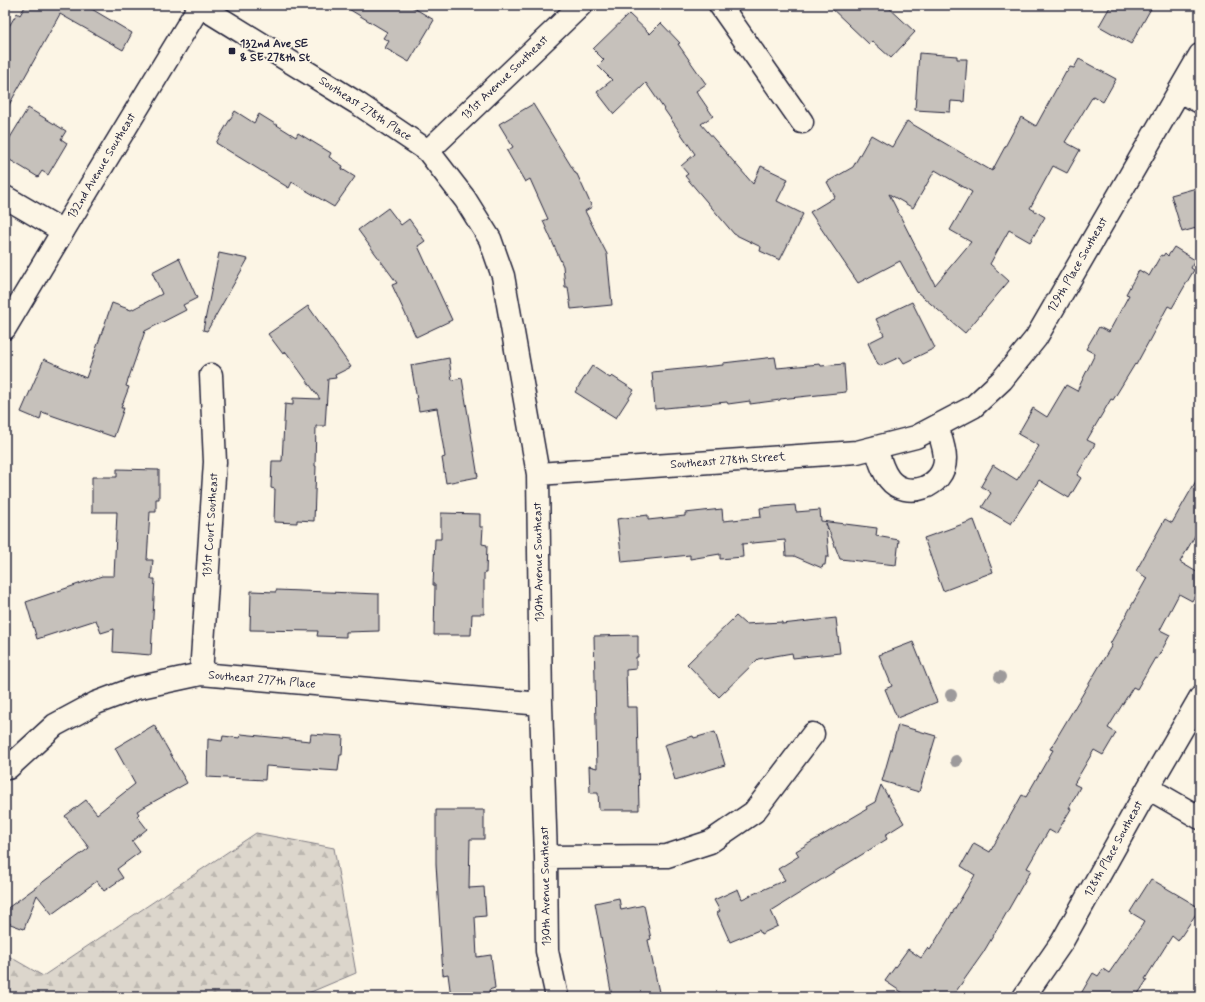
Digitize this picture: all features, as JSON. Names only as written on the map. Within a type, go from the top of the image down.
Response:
[{"type":"street","name":"131st Avenue Southeast","points":[[428,151],[581,5]]},
{"type":"street","points":[[720,5],[802,122]]},
{"type":"street","name":"Southeast 278th Place","points":[[200,6],[357,103],[428,151]]},
{"type":"street","name":"132nd Avenue Southeast","points":[[5,328],[200,6]]},
{"type":"street","name":"129th Place Southeast","points":[[916,437],[973,407],[1002,380],[1036,338],[1200,55]]},
{"type":"street","points":[[1179,91],[1200,102]]},
{"type":"street","name":"130th Avenue Southeast","points":[[428,151],[465,199],[490,239],[503,276],[538,474],[541,704],[548,951],[557,997]]},
{"type":"street","points":[[5,197],[63,231]]},
{"type":"street","name":"131st Court Southeast","points":[[201,674],[214,462],[211,375]]},
{"type":"street","points":[[876,447],[883,469],[889,480],[899,487],[912,490],[924,488],[935,481],[942,471],[945,459],[937,426]]},
{"type":"street","name":"Southeast 278th Street","points":[[538,474],[857,452],[916,437]]},
{"type":"street","name":"Southeast 277th Place","points":[[8,768],[55,725],[96,703],[136,688],[201,674],[541,704]]},
{"type":"street","name":"128th Place Southeast","points":[[1024,997],[1062,942],[1200,698]]},
{"type":"street","points":[[546,857],[667,856],[710,842],[754,812],[813,734]]},
{"type":"street","points":[[1148,788],[1200,818]]},
{"type":"green space","points":[[256,833],[334,848],[356,973],[299,997],[5,997],[5,954],[43,976]]},
{"type":"building","points":[[26,5],[85,5],[132,33],[123,50],[60,14],[5,112],[5,33],[17,13],[20,15]]},
{"type":"building","points":[[342,5],[409,5],[434,20],[409,62],[385,48],[389,41],[383,38],[387,32]]},
{"type":"building","points":[[828,5],[886,5],[915,32],[891,58],[872,41],[869,44]]},
{"type":"building","points":[[1111,5],[1153,5],[1131,44],[1099,26]]},
{"type":"building","points":[[629,14],[650,34],[661,23],[680,43],[678,44],[706,84],[696,91],[713,116],[701,124],[753,184],[761,166],[788,179],[777,201],[803,214],[780,260],[760,251],[761,247],[734,234],[685,176],[688,174],[681,166],[695,154],[646,83],[614,114],[597,92],[612,80],[598,66],[604,60],[593,49]]},
{"type":"building","points":[[919,53],[957,56],[957,59],[967,59],[964,102],[951,101],[950,112],[915,110]]},
{"type":"building","points":[[1079,59],[1116,79],[1103,102],[1093,96],[1065,142],[1080,150],[1067,173],[1053,166],[1030,208],[1045,217],[1030,242],[1009,230],[990,264],[1009,281],[965,333],[917,292],[900,261],[858,283],[810,212],[835,197],[827,182],[853,167],[871,135],[892,147],[907,121],[992,171],[1021,117],[1036,126],[1066,71],[1067,72],[1070,67],[1074,68]],"holes":[[[935,170],[972,192],[950,230],[971,242],[935,285],[889,194],[913,208]]]},
{"type":"building","points":[[533,104],[577,174],[592,207],[585,211],[607,254],[612,305],[571,309],[568,287],[565,287],[563,266],[543,221],[548,219],[530,179],[525,182],[507,151],[513,147],[499,124]]},
{"type":"building","points":[[28,108],[66,131],[61,139],[67,143],[48,175],[42,171],[38,177],[5,157],[5,146]]},
{"type":"building","points":[[235,111],[254,123],[259,114],[296,137],[298,133],[331,153],[329,157],[343,166],[342,169],[355,177],[334,207],[292,182],[289,188],[216,143]]},
{"type":"building","points":[[1200,187],[1200,227],[1182,232],[1171,195]]},
{"type":"building","points":[[388,208],[401,225],[409,219],[425,241],[418,246],[452,320],[416,337],[392,285],[397,283],[358,230]]},
{"type":"building","points":[[1174,247],[1195,260],[1191,268],[1194,270],[1172,308],[1168,306],[1136,365],[1135,364],[1113,400],[1111,399],[1087,440],[1095,444],[1077,475],[1081,478],[1069,498],[1039,480],[1011,524],[982,507],[991,493],[981,486],[993,465],[1017,480],[1039,446],[1018,434],[1033,408],[1047,417],[1066,385],[1077,391],[1095,354],[1086,349],[1099,327],[1109,332],[1129,295],[1126,294],[1139,270],[1149,276],[1161,255],[1163,256],[1165,253],[1168,256]]},
{"type":"building","points":[[219,253],[248,259],[207,331],[203,330]]},
{"type":"building","points":[[179,258],[197,298],[183,305],[186,310],[145,331],[126,386],[129,387],[121,408],[124,408],[114,437],[42,412],[40,420],[21,412],[44,359],[86,378],[112,303],[131,310],[162,294],[152,272]]},
{"type":"building","points":[[912,302],[935,348],[904,363],[900,357],[880,366],[878,365],[868,343],[884,335],[876,319]]},
{"type":"building","points":[[308,306],[351,367],[335,375],[336,378],[328,379],[325,426],[316,426],[314,521],[297,520],[297,523],[274,522],[275,489],[271,488],[272,461],[282,461],[285,404],[293,405],[293,398],[320,399],[286,352],[283,354],[268,334]]},
{"type":"building","points":[[775,357],[777,368],[820,364],[821,366],[844,364],[846,392],[780,399],[750,404],[750,401],[728,404],[727,402],[655,409],[652,372],[723,365],[723,363]]},
{"type":"building","points":[[449,358],[452,380],[462,378],[478,477],[446,483],[442,458],[445,457],[437,408],[419,411],[411,365]]},
{"type":"building","points":[[592,366],[610,378],[612,376],[634,390],[616,418],[575,392]]},
{"type":"building","points":[[117,469],[159,470],[159,499],[156,499],[156,512],[150,512],[147,560],[153,560],[151,579],[155,579],[151,655],[113,652],[114,629],[101,633],[96,620],[37,639],[26,602],[102,576],[114,576],[117,512],[92,512],[92,477],[117,477]]},
{"type":"building","points":[[1200,474],[1200,527],[1180,562],[1200,574],[1200,586],[1192,601],[1179,594],[1160,630],[1170,635],[1157,659],[1155,658],[1137,689],[1133,687],[1108,728],[1116,733],[1103,755],[1094,750],[1074,784],[1080,787],[1069,808],[1071,809],[1056,834],[1049,830],[1027,868],[1031,870],[999,926],[983,953],[952,997],[909,997],[885,981],[908,949],[921,958],[928,948],[930,950],[975,875],[961,866],[974,843],[990,852],[1022,795],[1026,797],[1053,750],[1050,749],[1112,645],[1110,644],[1147,578],[1136,571],[1165,519],[1172,523]]},
{"type":"building","points":[[795,505],[796,512],[820,510],[821,521],[877,528],[876,536],[899,540],[896,565],[840,559],[826,523],[829,557],[826,557],[825,565],[823,565],[822,568],[794,556],[786,556],[785,540],[742,544],[743,557],[720,559],[720,554],[690,559],[690,555],[622,562],[617,519],[648,515],[648,520],[685,516],[685,513],[722,509],[723,521],[761,517],[760,508]]},
{"type":"building","points":[[441,513],[480,514],[480,527],[483,527],[482,544],[487,545],[486,573],[484,573],[484,614],[472,614],[471,635],[434,635],[435,585],[433,585],[435,539],[441,539]]},
{"type":"building","points":[[974,520],[993,572],[943,591],[924,538]]},
{"type":"building","points":[[276,590],[379,594],[379,631],[346,632],[346,637],[317,636],[318,631],[250,630],[251,591],[276,592]]},
{"type":"building","points":[[736,616],[745,624],[782,622],[782,624],[836,618],[840,653],[793,658],[792,653],[758,659],[719,697],[687,664]]},
{"type":"building","points":[[638,635],[638,657],[636,657],[636,669],[626,670],[627,707],[637,707],[639,810],[599,810],[598,793],[590,793],[589,766],[597,768],[594,636]]},
{"type":"building","points":[[913,642],[937,702],[897,718],[885,689],[892,686],[879,655]]},
{"type":"building","points":[[154,725],[187,783],[137,811],[139,814],[137,816],[147,829],[132,841],[140,852],[117,869],[123,878],[104,891],[97,881],[52,914],[37,895],[24,929],[5,922],[5,910],[89,848],[65,816],[86,800],[97,814],[135,784],[115,748]]},
{"type":"building","points":[[898,725],[936,736],[919,792],[882,781]]},
{"type":"building","points":[[715,732],[725,765],[675,780],[664,745],[693,736],[694,738]]},
{"type":"building","points":[[241,734],[310,741],[311,734],[343,736],[342,755],[340,755],[338,771],[266,766],[265,780],[207,777],[208,739],[222,741],[223,736],[240,738]]},
{"type":"building","points":[[881,785],[904,823],[885,835],[887,839],[771,911],[778,926],[761,934],[759,930],[730,942],[717,913],[720,911],[714,900],[738,889],[742,899],[785,880],[778,869],[799,856],[796,851],[867,809],[866,807],[875,802]]},
{"type":"building","points":[[436,810],[484,810],[484,839],[470,839],[469,888],[484,887],[486,916],[475,917],[477,957],[491,955],[495,988],[489,990],[490,997],[451,997],[448,974],[443,975],[436,864]]},
{"type":"building","points":[[1151,879],[1200,908],[1178,941],[1172,936],[1145,979],[1147,980],[1136,997],[1079,997],[1093,973],[1098,976],[1103,969],[1109,973],[1145,921],[1130,912]]},
{"type":"building","points":[[619,898],[621,910],[644,905],[651,939],[648,940],[660,997],[612,997],[595,903]]},
{"type":"place","name":"132nd Ave SE & SE 278th St","points":[[232,51]]}]
